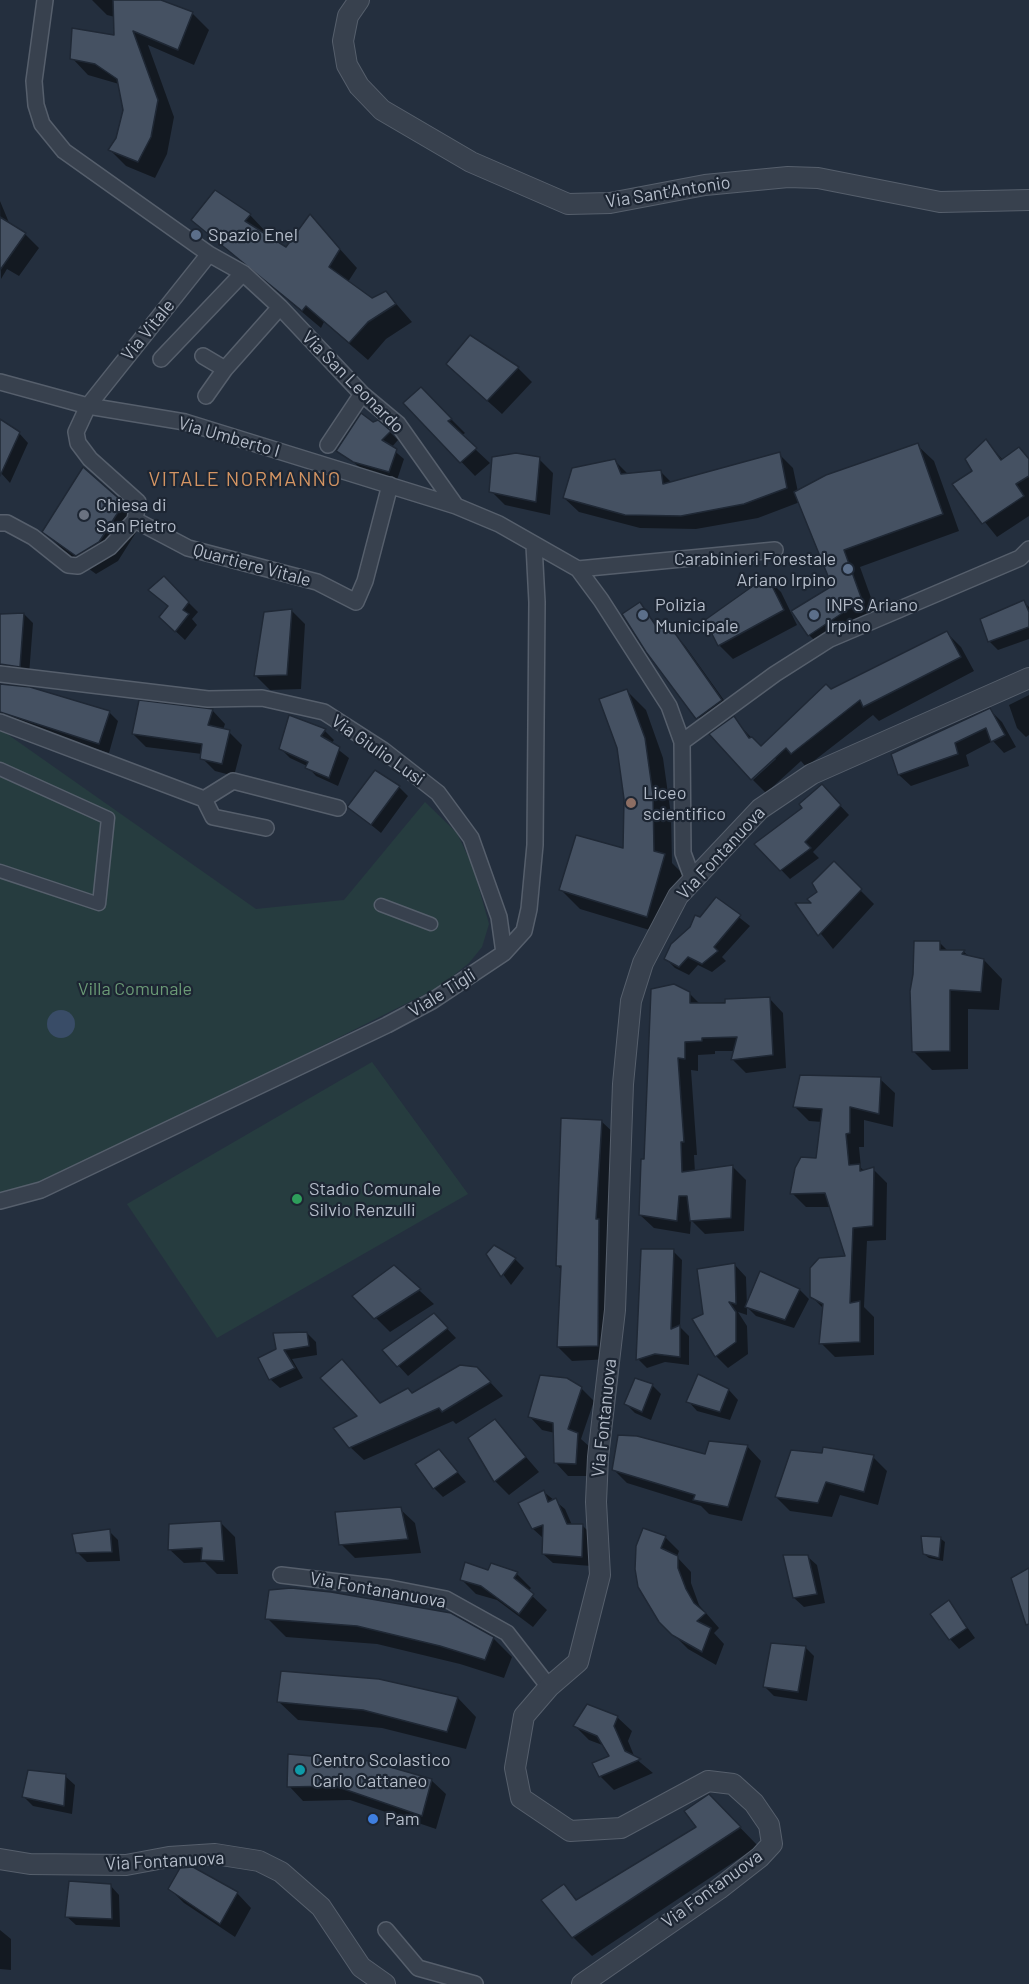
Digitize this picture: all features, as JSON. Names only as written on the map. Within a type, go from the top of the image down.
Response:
[{"type":"street","name":"Via San Leonardo","points":[[45,0],[34,81],[36,105],[42,124],[64,151],[209,254],[243,273],[280,307],[362,394],[398,424],[456,506]]},
{"type":"street","name":"Via Sant'Antonio","points":[[359,0],[348,16],[343,41],[347,64],[359,86],[382,110],[471,162],[568,204],[610,203],[713,184],[788,177],[818,178],[940,202],[1029,200]]},
{"type":"street","name":"Via Vitale","points":[[87,406],[209,254]]},
{"type":"street","points":[[161,359],[243,273]]},
{"type":"street","points":[[206,396],[225,369],[280,307]]},
{"type":"street","points":[[203,356],[225,369]]},
{"type":"street","name":"Via Umberto I","points":[[0,382],[87,406],[185,422],[456,506]]},
{"type":"street","points":[[328,445],[362,394]]},
{"type":"street","points":[[0,523],[7,523],[33,537],[68,565],[78,566],[110,547],[135,520],[138,502],[90,459],[78,443],[76,432],[87,406]]},
{"type":"street","name":"Quartiere Vitale","points":[[135,520],[188,548],[318,582],[356,602],[365,581],[390,485]]},
{"type":"street","points":[[456,506],[498,524],[578,569],[669,706],[682,742],[683,853],[693,880]]},
{"type":"street","name":"Viale Tigli","points":[[0,1201],[41,1190],[387,1025],[432,1001],[504,953],[524,930],[530,909],[535,845],[537,602],[534,545]]},
{"type":"street","points":[[682,742],[775,674],[830,639],[1020,558],[1029,549]]},
{"type":"street","points":[[578,569],[775,550]]},
{"type":"street","name":"Via Giulio Lusi","points":[[0,674],[208,699],[262,698],[324,712],[383,750],[438,793],[471,838],[499,917],[504,953]]},
{"type":"street","name":"Via Fontanuova","points":[[582,1984],[719,1889],[760,1857],[772,1844],[769,1825],[754,1803],[733,1784],[708,1781],[625,1827],[599,1831],[570,1831],[521,1798],[515,1768],[524,1716],[549,1687],[578,1662],[600,1575],[596,1502],[598,1457],[615,1310],[623,1084],[631,1001],[643,963],[678,896],[760,808],[812,774],[1029,678]]},
{"type":"street","points":[[0,722],[204,799],[213,817],[266,828]]},
{"type":"street","points":[[0,769],[108,818],[99,904],[0,871]]},
{"type":"street","points":[[204,799],[233,781],[338,808]]},
{"type":"street","points":[[381,905],[431,924]]},
{"type":"street","name":"Via Fontananuova","points":[[281,1575],[390,1588],[446,1599],[507,1633],[549,1687]]},
{"type":"street","name":"Via Fontanuova","points":[[0,1859],[30,1864],[126,1865],[169,1857],[215,1854],[259,1861],[281,1872],[321,1906],[361,1967],[385,1984]]},
{"type":"street","points":[[386,1930],[418,1968],[475,1984]]},
{"type":"green space","name":"Villa Comunale","points":[[0,729],[256,909],[344,900],[425,802],[457,833],[473,867],[489,924],[482,947],[469,963],[439,987],[14,1201],[0,1202]]},
{"type":"green space","name":"Stadio Comunale Silvio Renzulli","points":[[372,1062],[468,1194],[217,1338],[127,1204]]},
{"type":"water","points":[[61,1010],[71,1014],[75,1024],[71,1034],[61,1038],[51,1034],[47,1024],[51,1014]]},
{"type":"building","points":[[113,0],[161,0],[193,12],[178,50],[133,31],[158,100],[151,137],[138,162],[108,150],[116,138],[123,110],[117,79],[95,64],[70,59],[72,28],[114,35]]},
{"type":"building","points":[[215,190],[251,214],[245,221],[286,247],[310,214],[340,249],[329,267],[372,298],[386,291],[396,304],[368,322],[349,343],[306,306],[302,311],[191,220]]},
{"type":"building","points":[[0,217],[26,233],[0,270]]},
{"type":"building","points":[[470,335],[519,367],[487,401],[446,364]]},
{"type":"building","points":[[421,387],[452,419],[448,421],[477,448],[460,463],[403,403]]},
{"type":"building","points":[[361,413],[373,422],[378,420],[391,431],[382,440],[397,449],[389,472],[353,462],[336,451]]},
{"type":"building","points":[[0,419],[20,432],[0,476]]},
{"type":"building","points":[[986,439],[1001,460],[1019,447],[1029,459],[1029,476],[1016,484],[1024,496],[982,524],[952,484],[972,471],[965,459]]},
{"type":"building","points":[[918,443],[943,514],[844,550],[862,600],[808,636],[791,611],[832,586],[794,492],[826,475]]},
{"type":"building","points":[[780,452],[787,488],[744,504],[681,516],[625,515],[563,498],[572,468],[615,459],[621,474],[661,470],[663,484]]},
{"type":"building","points":[[516,453],[540,457],[536,502],[489,492],[492,457]]},
{"type":"building","name":"Chiesa di San Pietro","points":[[83,467],[124,503],[99,542],[76,556],[42,532]]},
{"type":"building","points":[[164,576],[189,602],[183,610],[189,614],[175,632],[159,617],[168,606],[148,590]]},
{"type":"building","points":[[767,576],[784,610],[718,646],[705,620]]},
{"type":"building","points":[[1024,600],[1029,612],[1029,627],[988,642],[980,619]]},
{"type":"building","points":[[640,602],[658,629],[667,624],[722,700],[696,719],[646,652],[622,614]]},
{"type":"building","points":[[292,609],[287,675],[254,676],[264,612]]},
{"type":"building","points":[[24,613],[20,667],[0,664],[0,614]]},
{"type":"building","points":[[947,631],[961,657],[863,707],[860,700],[791,754],[786,748],[751,780],[709,734],[734,716],[749,738],[752,737],[761,746],[826,684],[831,689]]},
{"type":"building","points":[[0,684],[30,687],[110,711],[99,744],[0,712]]},
{"type":"building","points":[[627,689],[645,738],[653,795],[654,851],[665,854],[647,917],[559,890],[576,835],[623,848],[624,799],[617,748],[599,699]]},
{"type":"building","points":[[139,700],[213,709],[208,725],[230,730],[222,764],[200,759],[202,744],[132,734]]},
{"type":"building","points":[[990,708],[1005,735],[991,742],[986,728],[955,743],[958,754],[898,775],[891,754]]},
{"type":"building","points":[[289,715],[326,729],[321,736],[340,747],[329,778],[305,768],[308,762],[279,749]]},
{"type":"building","points":[[375,770],[400,786],[371,825],[347,807]]},
{"type":"building","points":[[822,784],[841,805],[805,842],[811,848],[780,871],[754,844],[802,808],[799,804]]},
{"type":"building","points":[[834,861],[862,889],[818,936],[795,903],[811,903],[807,899],[817,892],[812,883]]},
{"type":"building","points":[[716,897],[741,915],[714,947],[718,951],[702,964],[688,957],[679,967],[664,959],[671,944],[690,927],[695,915],[700,917]]},
{"type":"building","points":[[914,941],[940,941],[940,950],[965,950],[962,954],[984,959],[981,992],[950,990],[950,1051],[912,1052],[910,991]]},
{"type":"building","points":[[674,984],[690,992],[690,1003],[725,1003],[725,999],[770,997],[773,1055],[731,1060],[737,1037],[702,1038],[702,1041],[685,1042],[685,1059],[678,1058],[684,1142],[681,1142],[682,1172],[733,1165],[731,1218],[690,1221],[687,1196],[679,1196],[677,1221],[639,1215],[641,1159],[644,1159],[651,989]]},
{"type":"building","points":[[800,1075],[881,1077],[879,1114],[850,1107],[850,1133],[846,1134],[849,1165],[860,1164],[860,1171],[874,1167],[873,1226],[853,1228],[850,1303],[860,1301],[860,1342],[819,1344],[823,1304],[810,1297],[810,1268],[819,1258],[845,1256],[825,1193],[790,1194],[795,1168],[801,1157],[816,1158],[822,1109],[793,1107]]},
{"type":"building","points":[[561,1118],[602,1120],[596,1219],[599,1219],[598,1346],[557,1347],[561,1266],[556,1266]]},
{"type":"building","points":[[494,1245],[516,1258],[501,1277],[486,1254]]},
{"type":"building","points":[[641,1249],[674,1249],[671,1329],[680,1325],[680,1357],[655,1354],[636,1360]]},
{"type":"building","points":[[735,1263],[736,1304],[729,1302],[736,1312],[736,1342],[715,1357],[692,1319],[703,1314],[697,1269]]},
{"type":"building","points":[[394,1265],[421,1289],[374,1319],[352,1296]]},
{"type":"building","points":[[760,1271],[800,1289],[785,1320],[745,1307]]},
{"type":"building","points":[[434,1313],[448,1328],[397,1367],[382,1350]]},
{"type":"building","points":[[307,1332],[309,1346],[284,1350],[295,1368],[269,1380],[258,1358],[276,1349],[273,1333]]},
{"type":"building","points":[[342,1359],[380,1403],[408,1388],[412,1393],[460,1365],[477,1367],[491,1382],[442,1412],[439,1408],[349,1448],[333,1428],[357,1416],[320,1378]]},
{"type":"building","points":[[698,1374],[729,1389],[720,1412],[686,1402]]},
{"type":"building","points":[[540,1375],[567,1378],[582,1387],[568,1429],[578,1433],[576,1464],[554,1463],[553,1423],[528,1417]]},
{"type":"building","points":[[635,1378],[653,1384],[642,1412],[624,1404]]},
{"type":"building","points":[[495,1419],[526,1457],[494,1482],[468,1438]]},
{"type":"building","points":[[618,1435],[637,1436],[705,1454],[709,1441],[748,1445],[728,1507],[693,1500],[695,1495],[612,1470]]},
{"type":"building","points":[[823,1447],[874,1455],[864,1492],[826,1482],[818,1503],[775,1497],[791,1450],[822,1453]]},
{"type":"building","points":[[439,1449],[458,1472],[433,1489],[415,1464]]},
{"type":"building","points":[[544,1490],[548,1502],[556,1498],[567,1524],[583,1524],[582,1557],[542,1554],[543,1525],[532,1529],[518,1503]]},
{"type":"building","points":[[401,1507],[408,1539],[339,1545],[335,1512]]},
{"type":"building","points":[[221,1521],[224,1561],[201,1560],[202,1548],[168,1550],[169,1524]]},
{"type":"building","points":[[643,1528],[666,1536],[661,1548],[678,1556],[678,1568],[686,1589],[694,1603],[706,1613],[697,1621],[711,1628],[702,1652],[672,1635],[659,1622],[638,1587],[635,1569],[636,1546]]},
{"type":"building","points":[[110,1529],[112,1552],[76,1553],[72,1534]]},
{"type":"building","points":[[921,1536],[941,1537],[939,1558],[923,1554]]},
{"type":"building","points":[[783,1555],[808,1555],[817,1594],[793,1598]]},
{"type":"building","points":[[465,1562],[488,1570],[491,1563],[518,1572],[514,1578],[534,1594],[519,1614],[481,1586],[460,1580]]},
{"type":"building","points":[[1029,1568],[1029,1624],[1026,1625],[1011,1578]]},
{"type":"building","points":[[291,1588],[331,1592],[451,1613],[494,1637],[485,1660],[440,1646],[357,1626],[265,1619],[269,1590]]},
{"type":"building","points":[[949,1600],[967,1628],[949,1640],[930,1614]]},
{"type":"building","points":[[771,1643],[806,1646],[798,1692],[763,1687]]},
{"type":"building","points":[[281,1671],[379,1679],[458,1697],[447,1732],[363,1710],[277,1702]]},
{"type":"building","points":[[587,1704],[618,1716],[614,1726],[625,1751],[641,1759],[599,1777],[592,1763],[609,1756],[597,1736],[573,1726]]},
{"type":"building","points":[[288,1754],[369,1761],[432,1779],[422,1816],[335,1786],[287,1787]]},
{"type":"building","points":[[28,1770],[66,1774],[64,1806],[22,1797]]},
{"type":"building","points":[[709,1794],[741,1827],[572,1938],[541,1900],[564,1884],[576,1900],[696,1827],[684,1811]]},
{"type":"building","points":[[193,1867],[238,1892],[220,1924],[168,1889],[180,1868]]},
{"type":"building","points":[[69,1881],[111,1884],[112,1919],[65,1917]]},
{"type":"place","name":"Spazio Enel","points":[[196,235]]},
{"type":"place","name":"Chiesa di San Pietro","points":[[84,515]]},
{"type":"place","name":"Carabinieri Forestale Ariano Irpino","points":[[848,569]]},
{"type":"place","name":"Polizia Municipale","points":[[643,615]]},
{"type":"place","name":"INPS Ariano Irpino","points":[[814,615]]},
{"type":"place","name":"Liceo scientifico","points":[[631,803]]},
{"type":"place","name":"Stadio Comunale Silvio Renzulli","points":[[297,1199]]},
{"type":"place","name":"Centro Scolastico Carlo Cattaneo","points":[[300,1770]]},
{"type":"place","name":"Pam","points":[[373,1819]]},
{"type":"district","name":"VITALE NORMANNO","points":[[245,479]]}]
